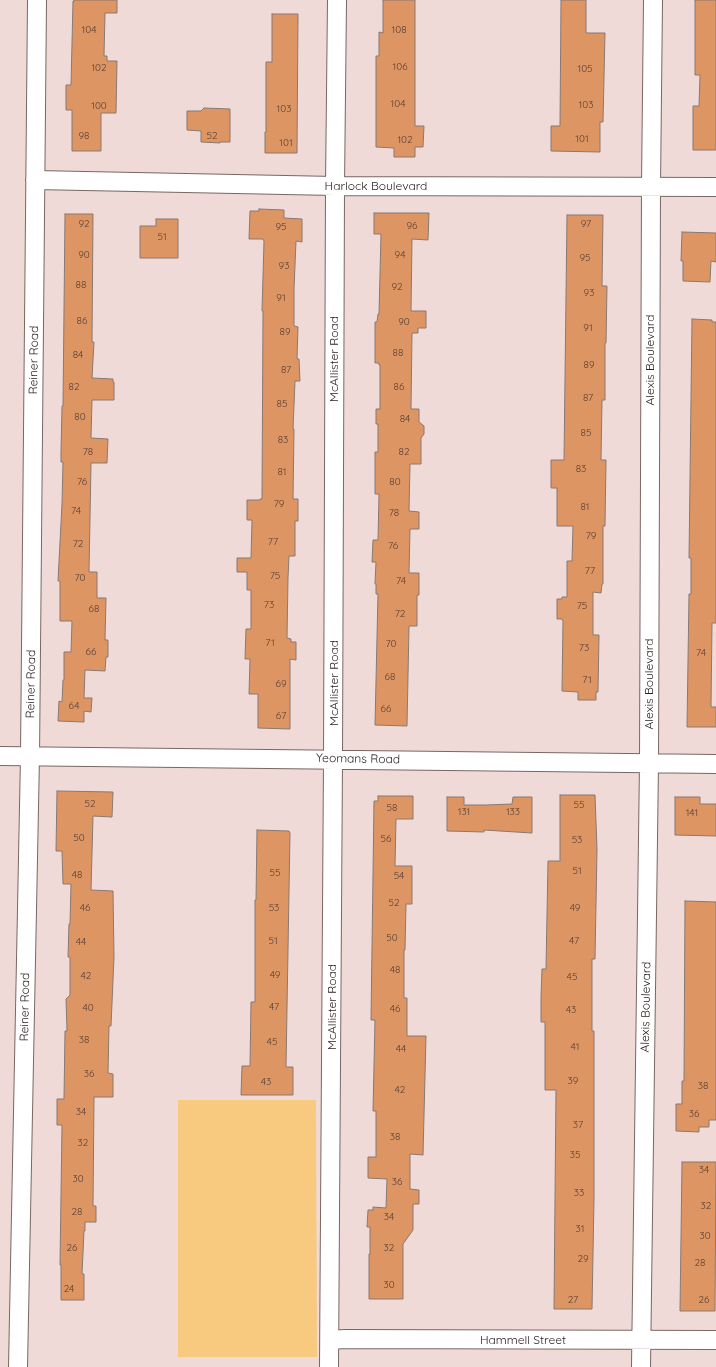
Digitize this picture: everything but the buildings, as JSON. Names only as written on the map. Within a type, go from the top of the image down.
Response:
[{"type":"street","name":"Reiner Road","points":[[18,1367],[30,756],[37,0]]},
{"type":"street","name":"McAllister Road","points":[[330,1367],[337,0]]},
{"type":"street","name":"Alexis Boulevard","points":[[641,1367],[649,763],[650,186],[653,0]]},
{"type":"street","name":"Harlock Boulevard","points":[[35,180],[335,186],[716,187]]},
{"type":"street","name":"Yeomans Road","points":[[0,756],[716,764]]},
{"type":"street","name":"Hammell Street","points":[[330,1340],[716,1340]]},
{"type":"shaded area","points":[[178,1100],[316,1100],[317,1357],[178,1357]]}]
